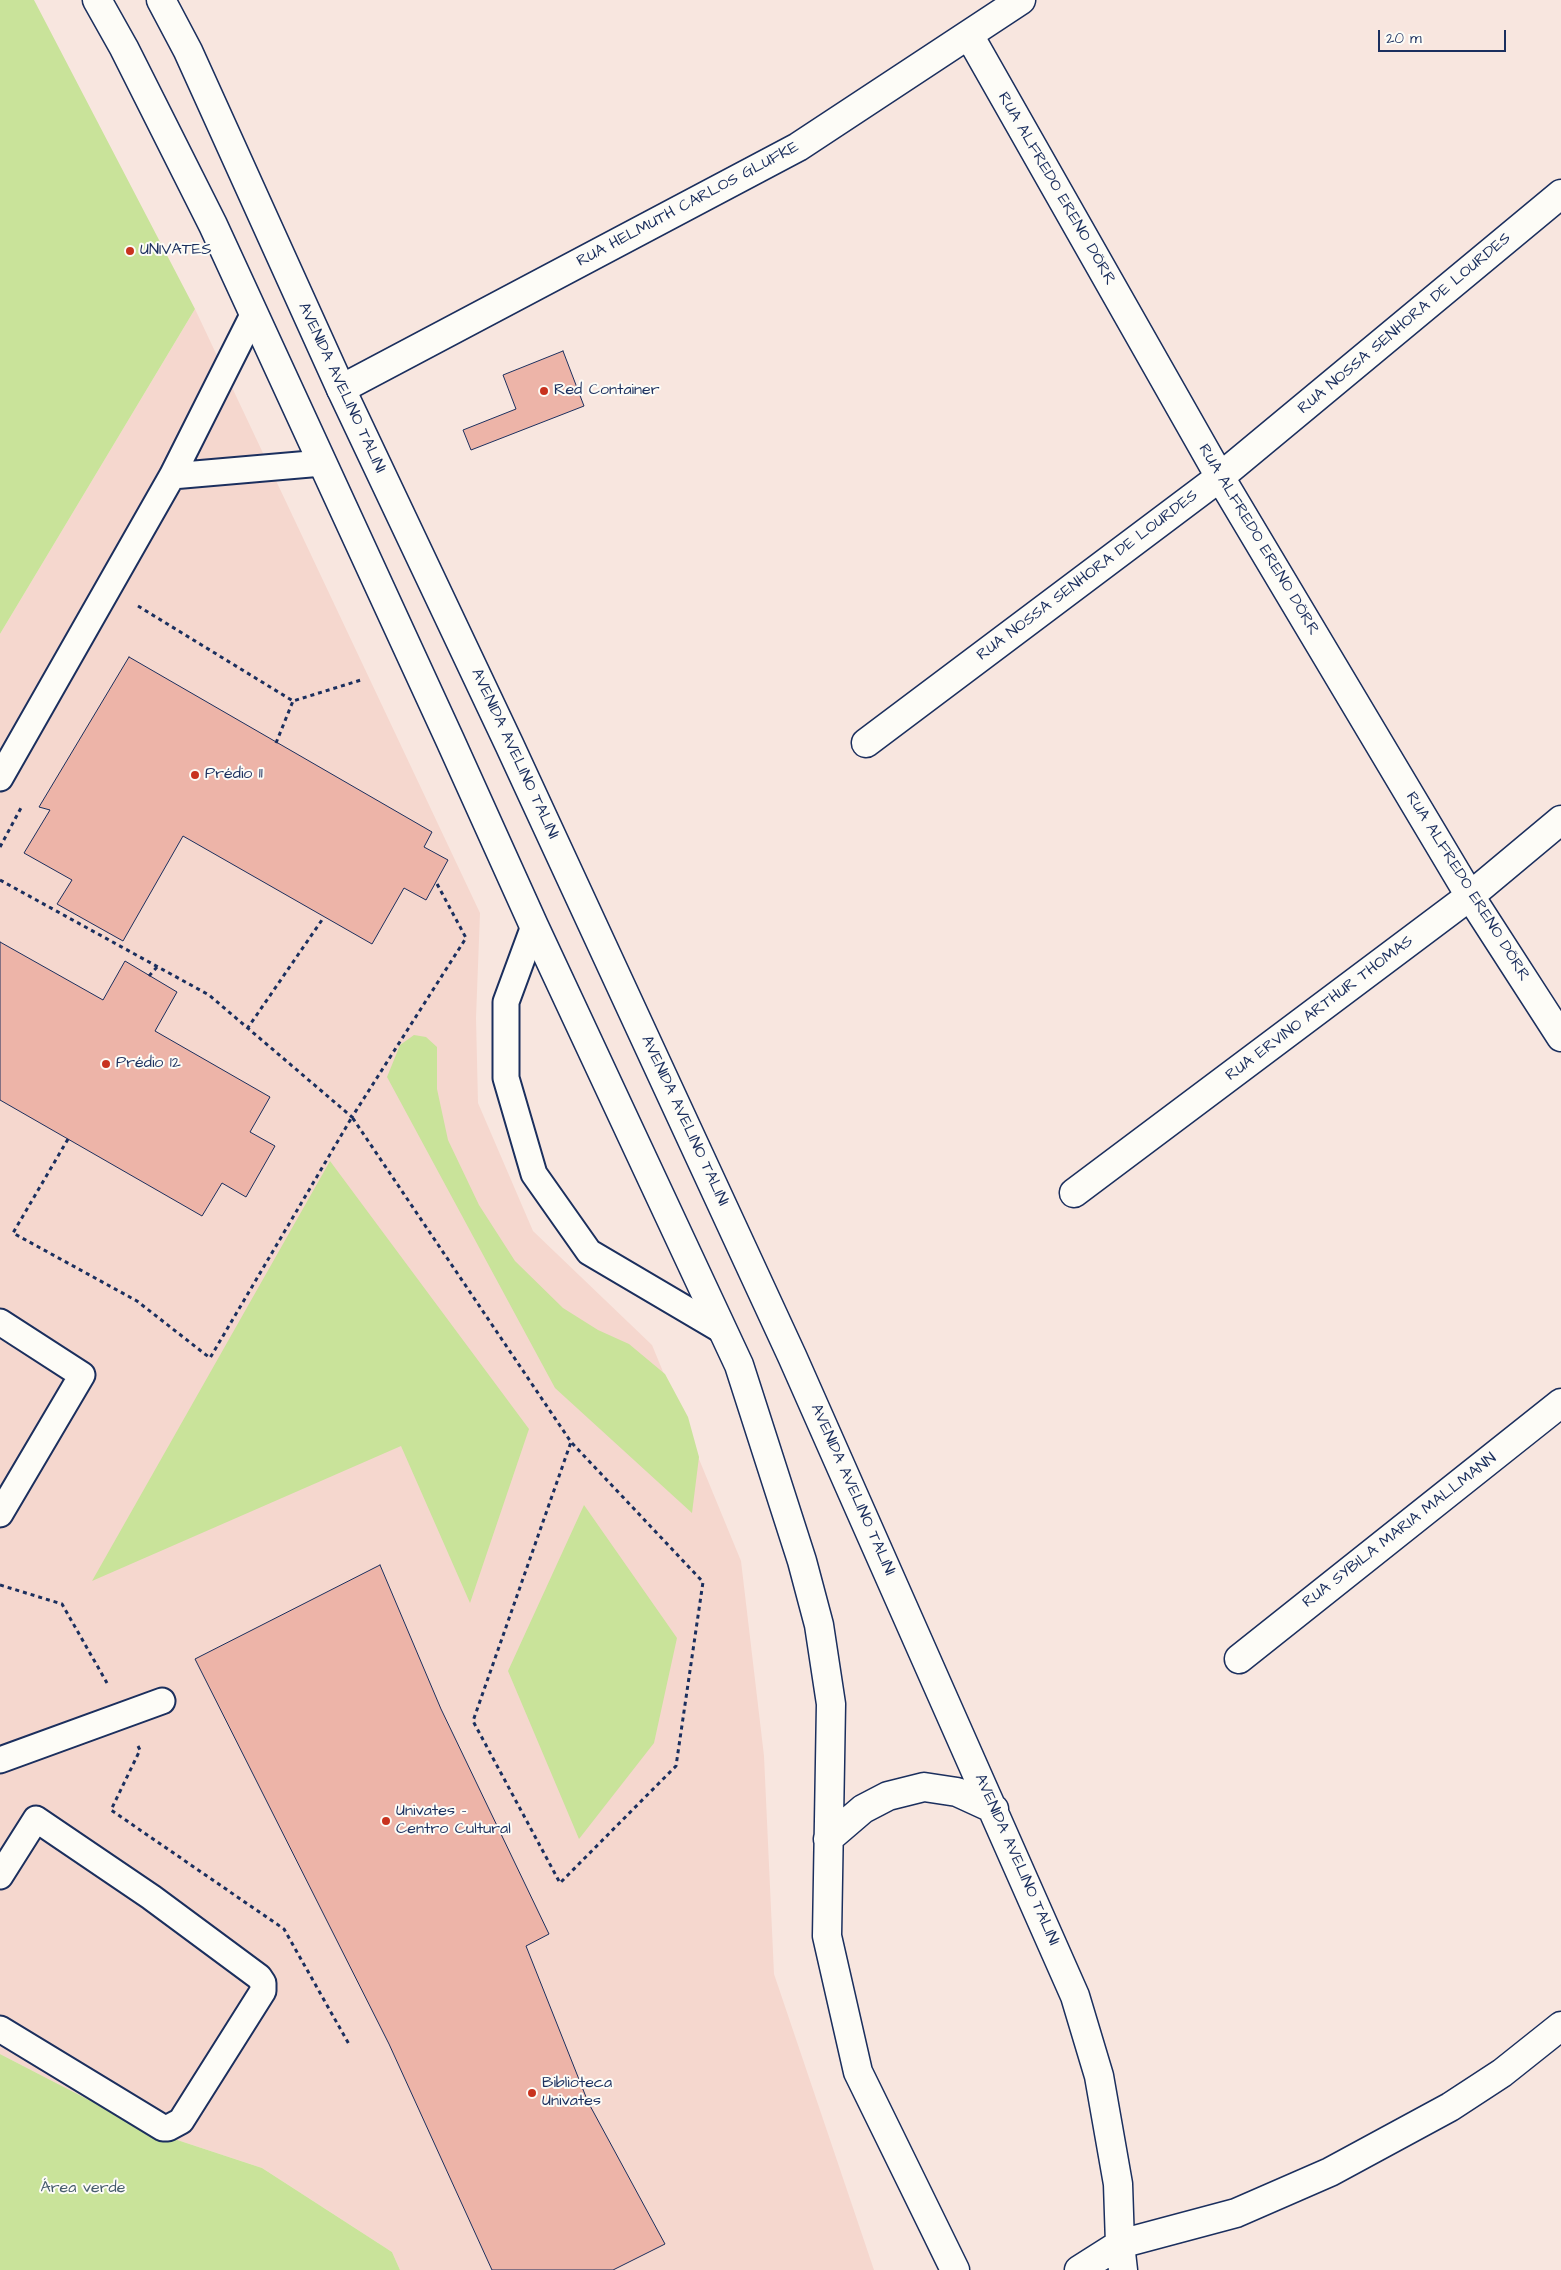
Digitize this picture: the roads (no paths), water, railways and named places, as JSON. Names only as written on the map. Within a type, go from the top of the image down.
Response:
[{"type":"main road","points":[[97,0],[124,48],[200,199],[534,926],[739,1365],[802,1561],[819,1625],[830,1704],[827,1936],[858,2072],[955,2270]]},
{"type":"main road","name":"AVENIDA AVELINO TALINI","points":[[161,0],[188,51],[341,389],[639,1023],[792,1356],[994,1809],[1075,1996],[1099,2076],[1118,2184],[1122,2257]]},
{"type":"main road","name":"RUA HELMUTH CARLOS GLUFKE","points":[[341,389],[798,147],[1021,0]]},
{"type":"main road","name":"RUA ALFREDO ERENO DÖRR","points":[[969,35],[1220,477],[1470,896],[1561,1037]]},
{"type":"main road","name":"RUA NOSSA SENHORA DE LOURDES","points":[[866,743],[1220,477],[1561,194]]},
{"type":"main road","name":"RUA ERVINO ARTHUR THOMAS","points":[[1074,1193],[1470,896],[1561,820]]},
{"type":"main road","name":"RUA SYBILA MARIA MALLMANN","points":[[1239,1659],[1561,1402]]},
{"type":"main road","points":[[828,1839],[863,1809],[888,1796],[924,1787],[958,1792],[994,1809]]},
{"type":"main road","points":[[1079,2270],[1122,2257],[1236,2213],[1330,2172],[1450,2107],[1502,2073],[1561,2026]]},
{"type":"lane","points":[[0,778],[172,476],[253,315]]},
{"type":"lane","points":[[172,476],[322,463]]},
{"type":"lane","points":[[534,926],[506,1002],[506,1078],[534,1174],[589,1252],[723,1331]]},
{"type":"lane","points":[[0,1322],[82,1375],[0,1514]]},
{"type":"lane","points":[[0,1760],[126,1716],[162,1701]]},
{"type":"lane","points":[[0,1876],[36,1819],[151,1897],[238,1961],[259,1977],[263,1983],[264,1991],[181,2121],[168,2128],[156,2124],[0,2029]]},
{"type":"place","name":"UNIVATES","points":[[130,251]]},
{"type":"place","name":"Red Container","points":[[544,391]]},
{"type":"place","name":"Prédio 11","points":[[195,775]]},
{"type":"place","name":"Prédio 12","points":[[106,1064]]},
{"type":"place","name":"Univates - Centro Cultural","points":[[386,1821]]},
{"type":"place","name":"Biblioteca Univates","points":[[532,2093]]},
{"type":"park label","name":"Área verde","points":[[83,2189]]}]
